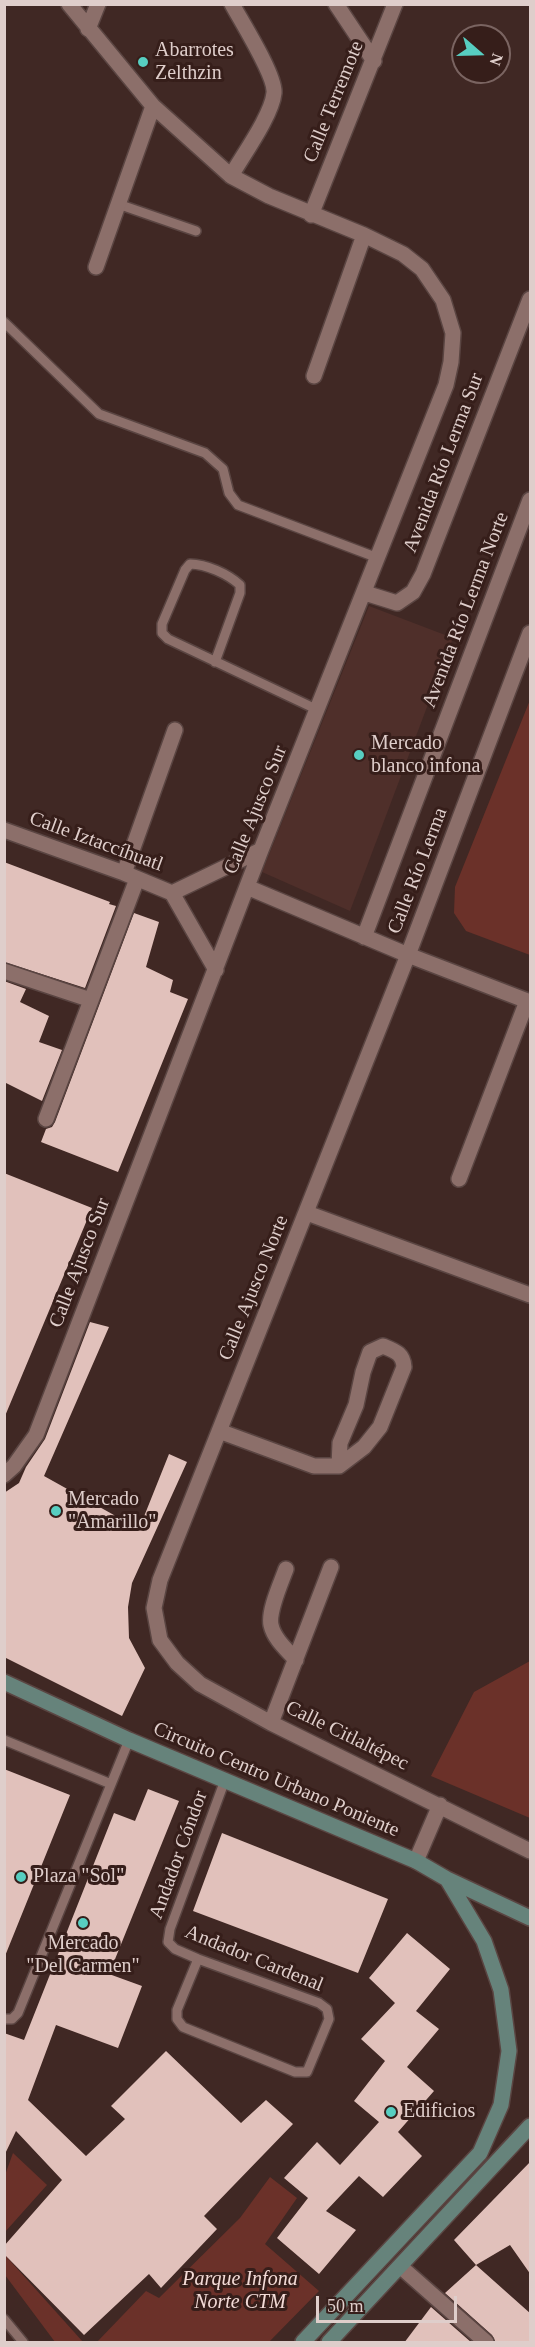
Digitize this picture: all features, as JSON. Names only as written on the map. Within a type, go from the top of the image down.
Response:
[{"type":"main road","name":"Circuito Centro Urbano Poniente","points":[[4,1683],[129,1740],[416,1861],[447,1879],[531,1918]]},
{"type":"main road","points":[[303,2343],[480,2153],[501,2105],[508,2050],[501,1990],[484,1941],[447,1879]]},
{"type":"main road","points":[[333,2341],[531,2126]]},
{"type":"street","name":"Calle Ajusco Sur","points":[[4,1475],[14,1466],[36,1435],[261,850],[446,385],[452,362],[453,333],[443,300],[422,268],[403,254],[364,235],[311,215],[231,176],[153,106],[69,4]]},
{"type":"street","points":[[88,29],[98,4]]},
{"type":"street","points":[[231,176],[268,112],[275,91],[266,67],[232,4]]},
{"type":"street","points":[[336,4],[374,61]]},
{"type":"street","name":"Calle Terremote","points":[[311,215],[395,4]]},
{"type":"street","points":[[96,267],[153,106]]},
{"type":"street","points":[[314,376],[364,235]]},
{"type":"street","name":"Avenida Río Lerma Sur","points":[[365,593],[397,603],[413,592],[423,574],[531,299]]},
{"type":"street","name":"Avenida Río Lerma Norte","points":[[364,936],[531,501]]},
{"type":"street","name":"Calle Río Lerma","points":[[408,955],[531,633]]},
{"type":"street","points":[[46,1119],[91,1000],[174,730]]},
{"type":"street","name":"Calle Iztaccíhuatl","points":[[4,830],[172,893],[216,970]]},
{"type":"street","name":"Calle Iztaccíhuatl","points":[[172,893],[261,850]]},
{"type":"street","points":[[248,887],[408,955],[529,1002],[459,1179]]},
{"type":"street","name":"Calle Ajusco Norte","points":[[160,1640],[154,1608],[160,1580],[408,955]]},
{"type":"street","points":[[4,971],[91,1000]]},
{"type":"street","points":[[307,1213],[531,1295]]},
{"type":"street","points":[[219,1431],[314,1466],[339,1466],[364,1446],[380,1427],[404,1367],[399,1352],[383,1346],[370,1352],[356,1405],[340,1443],[339,1466]]},
{"type":"street","points":[[271,1723],[331,1567]]},
{"type":"street","points":[[286,1569],[274,1601],[270,1624],[279,1642],[296,1660]]},
{"type":"street","name":"Calle Citlaltépec","points":[[160,1640],[177,1663],[200,1684],[271,1723],[531,1851]]},
{"type":"street","points":[[416,1861],[440,1805]]},
{"type":"street","points":[[401,2267],[486,2343]]},
{"type":"lane","points":[[118,204],[196,231]]},
{"type":"lane","points":[[4,322],[99,414],[205,453],[223,469],[230,493],[238,505],[378,558]]},
{"type":"lane","points":[[215,662],[240,593],[240,585],[234,579],[200,564],[190,564],[184,570],[162,624],[162,633],[168,639],[215,662],[318,710]]},
{"type":"lane","points":[[4,1740],[111,1784]]},
{"type":"lane","points":[[4,2019],[12,2019],[18,2013],[129,1740]]},
{"type":"lane","name":"Andador Cóndor","points":[[168,1942],[170,1929],[225,1780]]},
{"type":"lane","name":"Andador Cardenal","points":[[168,1942],[175,1949],[198,1959],[319,2003],[327,2009],[329,2019],[307,2072],[295,2072],[183,2027],[177,2019],[177,2010],[198,1959]]},
{"type":"lane","points":[[4,2319],[23,2343]]},
{"type":"shaded area","name":"Mercado blanco infona","points":[[369,606],[453,638],[350,911],[262,872]]},
{"type":"green space","points":[[530,700],[530,955],[466,931],[454,913],[455,887]]},
{"type":"green space","points":[[530,1661],[530,1818],[431,1776],[474,1692]]},
{"type":"green space","points":[[13,2153],[47,2185],[5,2232],[5,2175]]},
{"type":"green space","name":"Parque Infona Norte CTM","points":[[270,2177],[297,2198],[265,2244],[319,2291],[269,2342],[97,2342],[146,2291],[159,2298],[240,2218]]},
{"type":"green space","points":[[4,2254],[83,2342],[55,2342],[5,2275]]},
{"type":"building","points":[[4,862],[116,906],[85,988],[4,962]]},
{"type":"building","points":[[134,913],[159,922],[146,967],[173,980],[170,992],[188,999],[118,1172],[41,1142],[46,1129],[52,1127],[55,1122]]},
{"type":"building","points":[[4,981],[26,989],[20,1002],[49,1016],[39,1042],[62,1050],[42,1101],[4,1082]]},
{"type":"building","points":[[4,1173],[92,1208],[5,1416],[4,1416]]},
{"type":"building","name":"Mercado \"Amarillo\"","points":[[90,1322],[109,1327],[44,1476],[139,1529],[169,1454],[187,1462],[132,1583],[128,1607],[129,1638],[145,1668],[122,1716],[4,1657],[4,1493],[19,1483],[26,1467],[45,1439]]},
{"type":"building","name":"Plaza \"Sol\"","points":[[4,1769],[70,1795],[5,1956],[4,1956]]},
{"type":"building","points":[[148,1789],[179,1801],[109,1974],[142,1986],[118,2048],[56,2025],[28,2100],[86,2156],[125,2119],[111,2106],[166,2051],[241,2123],[266,2100],[293,2124],[204,2216],[217,2229],[161,2288],[149,2274],[84,2335],[4,2254],[4,2246],[62,2180],[16,2131],[4,2156],[4,2033],[24,2040],[114,1813],[135,1821]]},
{"type":"building","points":[[222,1833],[388,1899],[358,1973],[193,1911]]},
{"type":"building","name":"Edificios","points":[[407,1933],[450,1969],[416,2011],[439,2029],[407,2067],[434,2091],[398,2132],[422,2156],[383,2197],[359,2176],[326,2211],[356,2230],[319,2274],[277,2238],[308,2198],[284,2178],[317,2142],[340,2165],[379,2122],[354,2101],[385,2061],[361,2039],[395,2003],[369,1978]]},
{"type":"building","points":[[531,2161],[531,2275],[510,2245],[476,2265],[454,2240]]},
{"type":"building","points":[[476,2265],[531,2314],[531,2343],[496,2343],[492,2335],[445,2293]]},
{"type":"building","points":[[431,2307],[472,2343],[404,2343]]},
{"type":"place","name":"Abarrotes Zelthzin","points":[[143,62]]},
{"type":"place","name":"Mercado blanco infona","points":[[359,755]]},
{"type":"place","name":"Mercado \"Amarillo\"","points":[[56,1511]]},
{"type":"place","name":"Plaza \"Sol\"","points":[[21,1877]]},
{"type":"place","name":"Mercado \"Del Carmen\"","points":[[83,1923]]},
{"type":"place","name":"Edificios","points":[[391,2112]]}]
